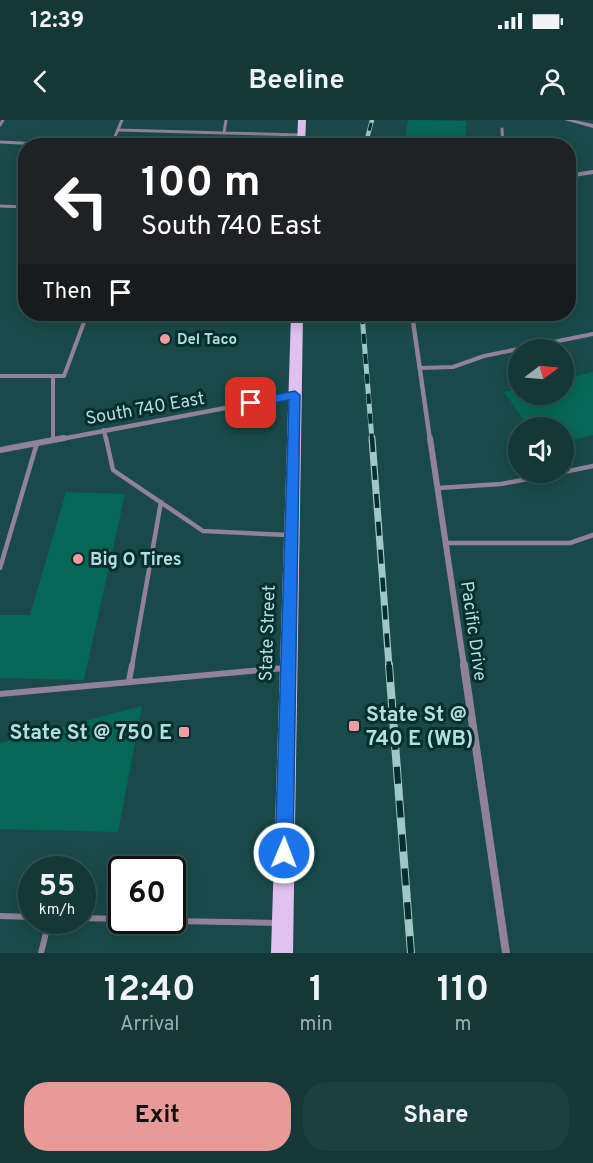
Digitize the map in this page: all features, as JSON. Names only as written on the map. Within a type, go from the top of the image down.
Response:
[{"type":"main road","points":[[302,120],[302,138]]},
{"type":"main road","name":"State Street","points":[[282,953],[297,321]]},
{"type":"street","points":[[567,120],[593,126]]},
{"type":"street","points":[[576,175],[593,172]]},
{"type":"street","name":"Pacific Drive","points":[[413,321],[506,953]]},
{"type":"street","name":"South 740 East","points":[[0,450],[295,395]]},
{"type":"lane","points":[[0,125],[3,120]]},
{"type":"lane","points":[[114,138],[122,120]]},
{"type":"lane","points":[[224,133],[226,120]]},
{"type":"lane","points":[[502,129],[503,138]]},
{"type":"lane","points":[[118,130],[302,135]]},
{"type":"lane","points":[[0,142],[18,143]]},
{"type":"lane","points":[[0,206],[18,207]]},
{"type":"lane","points":[[0,376],[64,376],[84,321]]},
{"type":"lane","points":[[420,368],[453,367],[484,356],[593,334]]},
{"type":"lane","points":[[53,376],[53,440]]},
{"type":"lane","points":[[104,430],[113,470],[203,531],[291,535]]},
{"type":"lane","points":[[0,568],[37,443]]},
{"type":"lane","points":[[574,470],[593,466]]},
{"type":"lane","points":[[438,488],[473,489],[514,483]]},
{"type":"lane","points":[[129,681],[161,502]]},
{"type":"lane","points":[[446,543],[570,543],[593,535]]},
{"type":"lane","points":[[0,694],[288,667]]},
{"type":"lane","points":[[0,916],[18,917]]},
{"type":"lane","points":[[186,921],[283,923]]},
{"type":"lane","points":[[41,953],[46,934]]},
{"type":"building","points":[[408,120],[466,121],[465,138],[405,138]]},
{"type":"building","points":[[593,372],[593,435],[574,440],[574,417],[522,417],[513,405],[574,405],[574,377]]},
{"type":"building","name":"Big O Tires","points":[[66,492],[125,494],[84,680],[0,678],[0,615],[30,615]]},
{"type":"building","points":[[142,706],[118,832],[0,829],[0,743]]},
{"type":"railway","points":[[367,138],[372,120]]},
{"type":"railway","points":[[363,321],[372,440]]},
{"type":"railway","points":[[372,438],[389,666]]},
{"type":"railway","points":[[389,665],[411,953]]},
{"type":"place","name":"Del Taco","points":[[165,339]]},
{"type":"place","name":"Big O Tires","points":[[78,559]]},
{"type":"place","name":"State St @ 740 E (WB)","points":[[354,726]]},
{"type":"place","name":"State St @ 750 E","points":[[184,732]]},
{"type":"route","points":[[251,403],[295,395],[284,853]]}]
